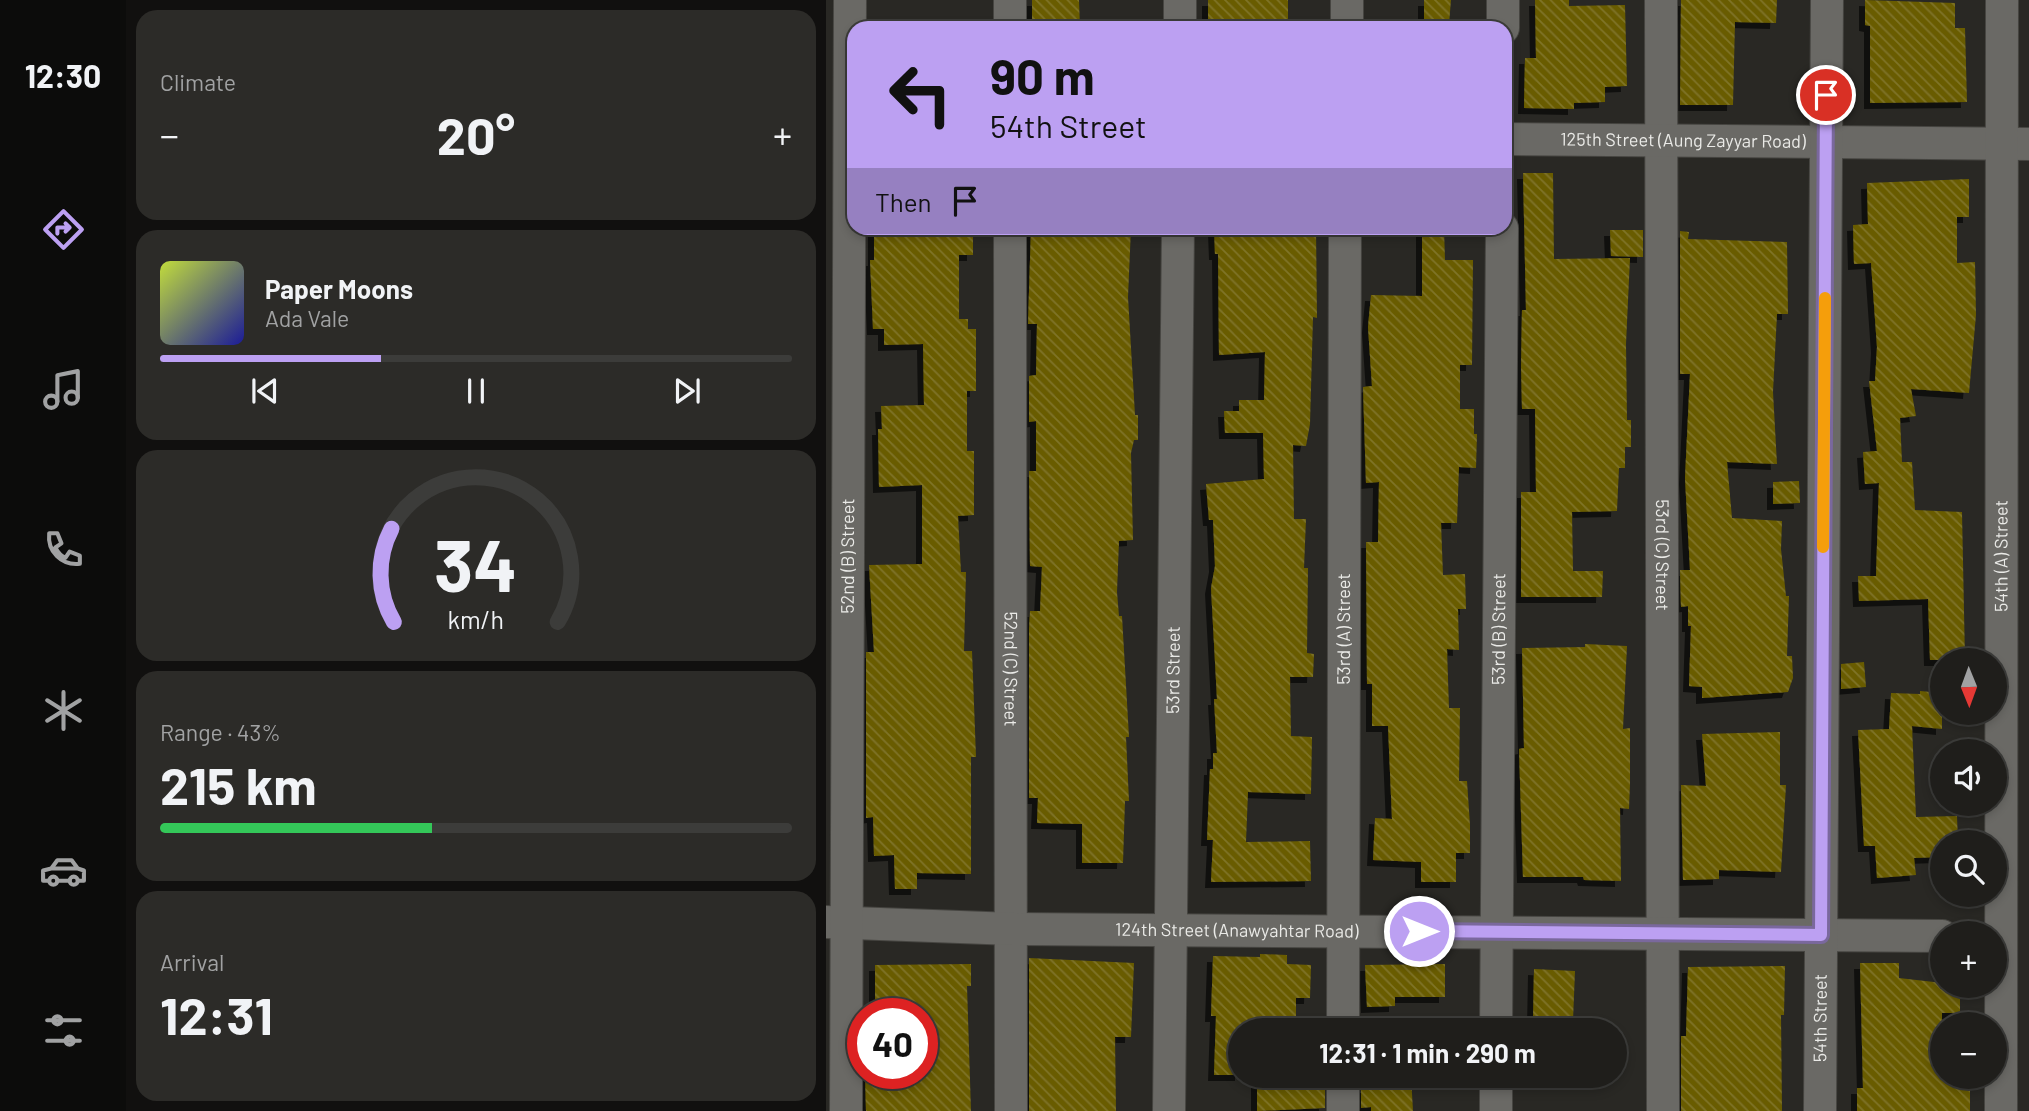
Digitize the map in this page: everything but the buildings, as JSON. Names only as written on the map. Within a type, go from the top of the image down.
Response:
[{"type":"street","name":"52nd (B) Street","points":[[849,21],[850,0]]},
{"type":"street","points":[[1010,0],[1010,21]]},
{"type":"street","points":[[1180,0],[1180,21]]},
{"type":"street","points":[[1347,0],[1347,21]]},
{"type":"street","points":[[1503,0],[1503,21]]},
{"type":"street","name":"53rd (C) Street","points":[[1661,0],[1663,1111]]},
{"type":"street","name":"54th Street","points":[[1820,1111],[1827,0]]},
{"type":"street","name":"54th (A) Street","points":[[2001,1111],[2009,937],[2015,144],[2003,0]]},
{"type":"street","name":"52nd (B) Street","points":[[846,1111],[836,922],[843,133],[847,57]]},
{"type":"street","name":"125th Street (Aung Zayyar Road)","points":[[1512,139],[2015,144]]},
{"type":"street","name":"52nd (C) Street","points":[[1010,235],[1013,929],[1011,1111]]},
{"type":"street","name":"53rd Street","points":[[1169,1111],[1178,235]]},
{"type":"street","name":"53rd (A) Street","points":[[1343,1018],[1345,235]]},
{"type":"street","name":"53rd (B) Street","points":[[1496,1018],[1502,235]]},
{"type":"street","name":"124th Street (Anawyahtar Road)","points":[[836,922],[1013,929],[1930,936]]},
{"type":"street","points":[[1343,1088],[1343,1111]]},
{"type":"street","points":[[1496,1088],[1496,1111]]},
{"type":"slow traffic","points":[[1823,547],[1825,298]]},
{"type":"route","points":[[1419,931],[1821,935],[1826,95]]}]
